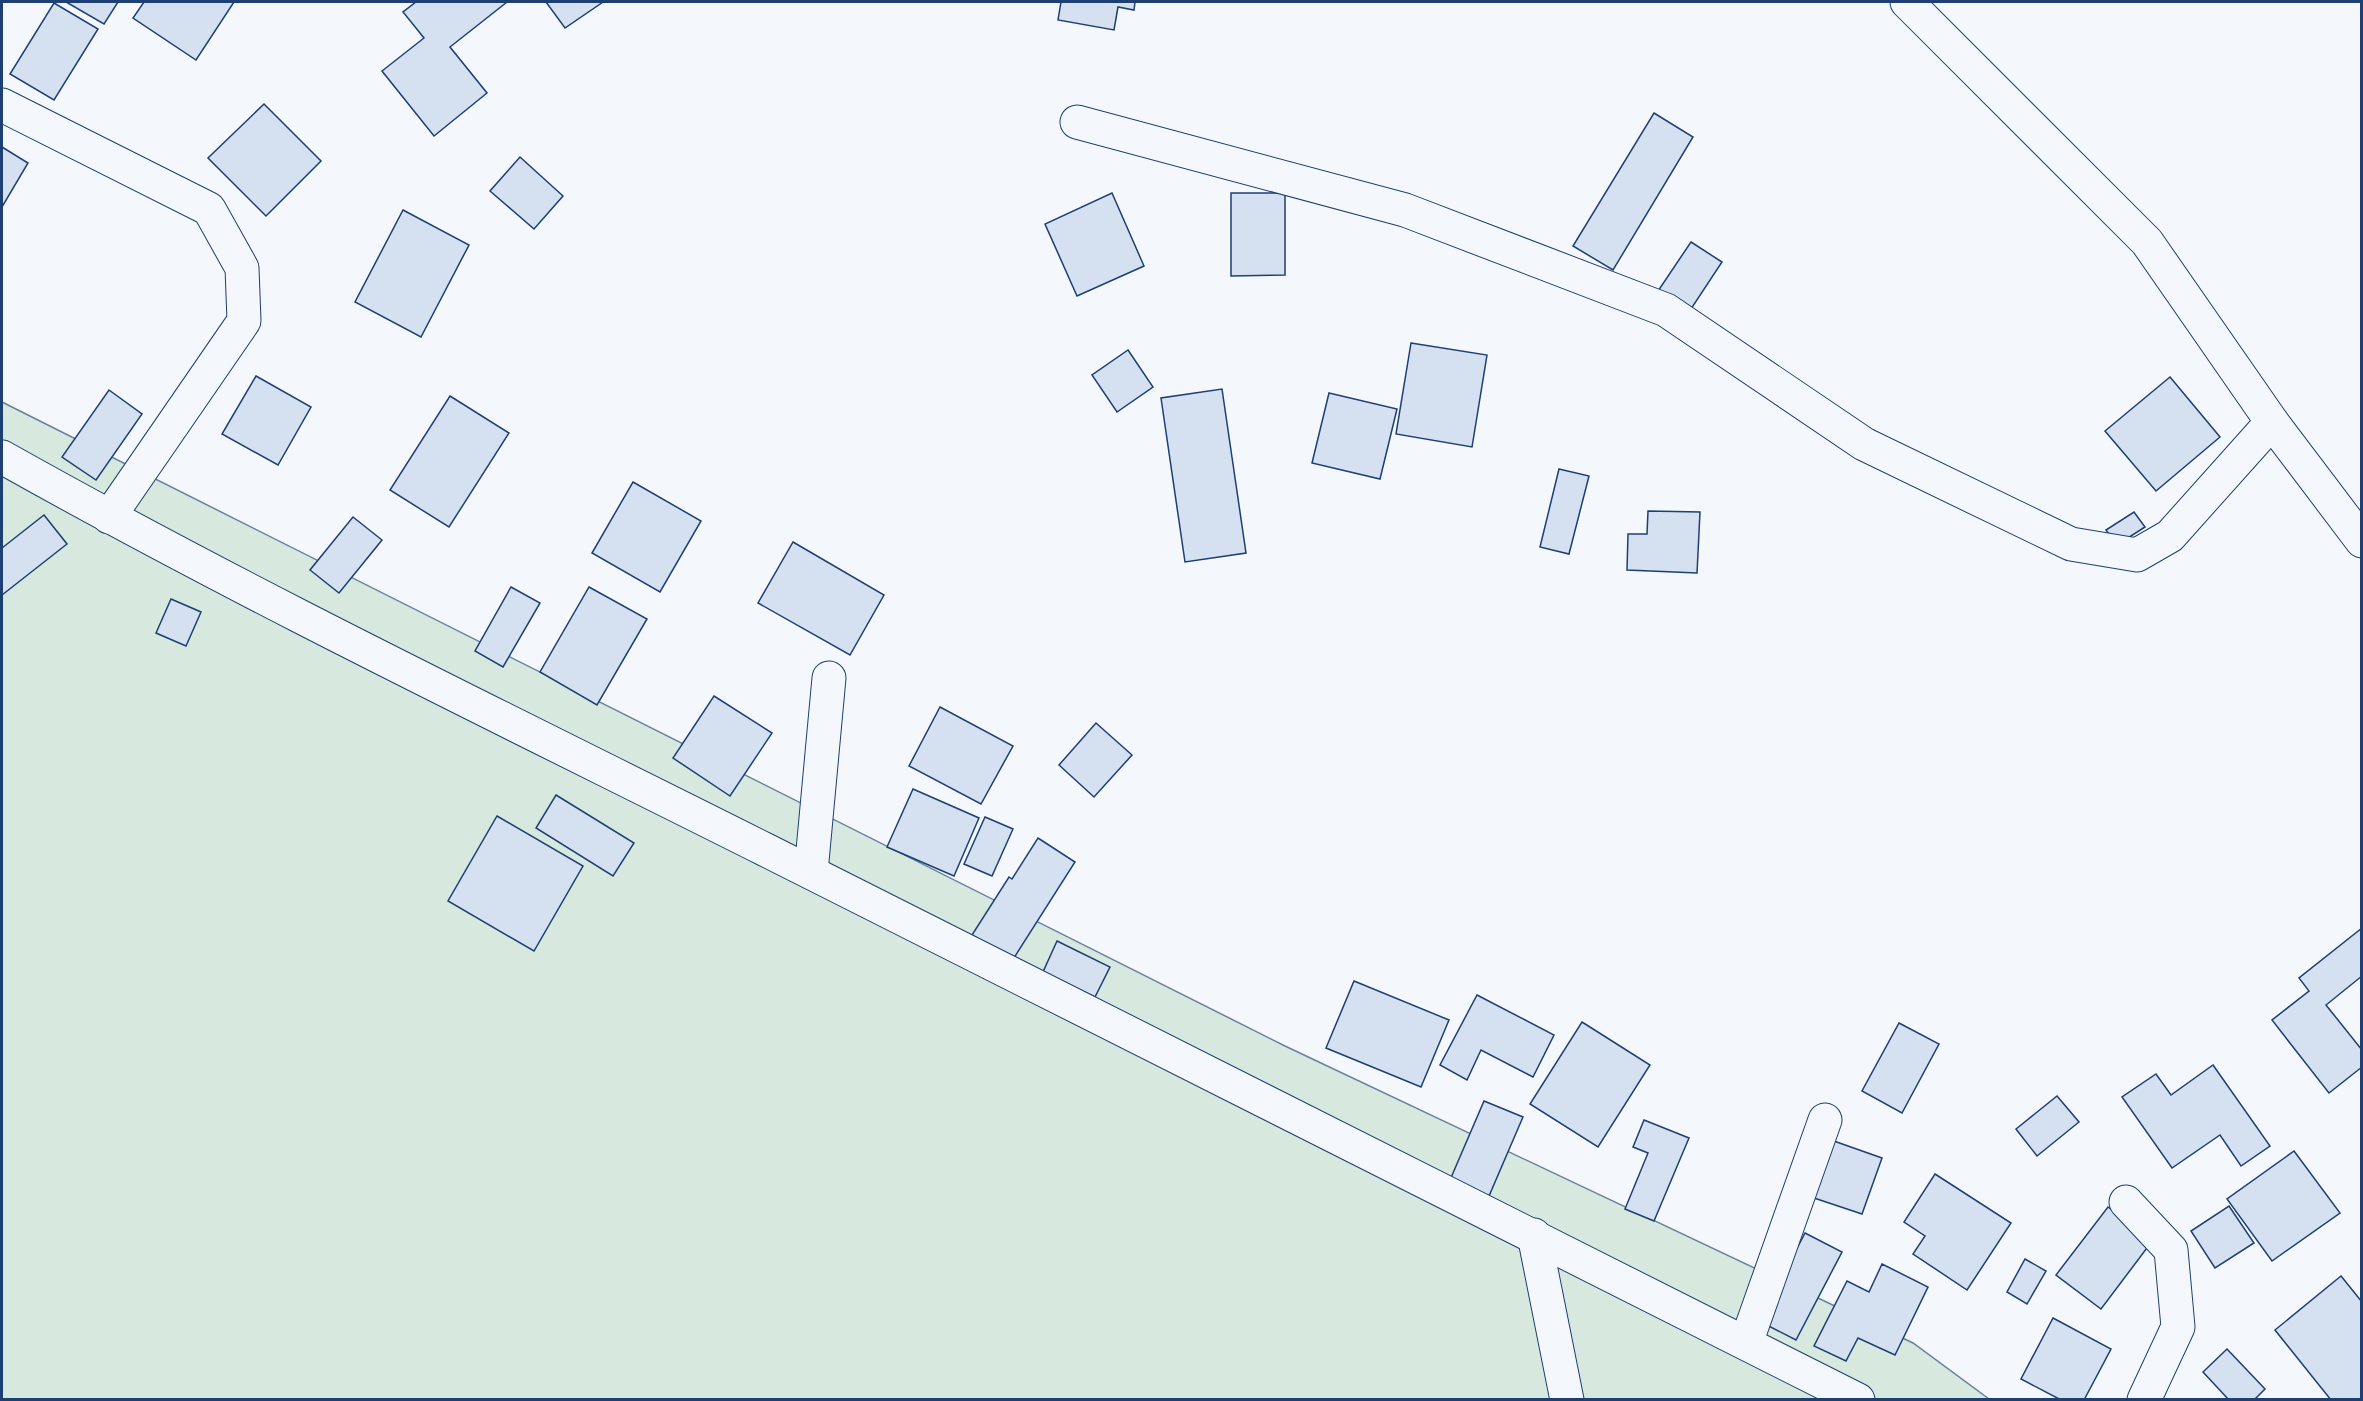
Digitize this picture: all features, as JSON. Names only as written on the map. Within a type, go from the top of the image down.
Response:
[{"type":"street","points":[[1907,2],[2147,242],[2272,422],[2361,541]]},
{"type":"street","points":[[2,105],[209,209],[242,268],[244,321],[109,518]]},
{"type":"street","points":[[1077,122],[1405,210],[1666,310],[1864,444],[2072,544],[2137,555],[2170,536],[2272,422]]},
{"type":"street","points":[[2,457],[109,518],[296,614],[1858,1400]]},
{"type":"street","points":[[811,872],[829,678]]},
{"type":"street","points":[[1746,1343],[1825,1120]]},
{"type":"street","points":[[2126,1202],[2171,1250],[2178,1327],[2144,1400]]},
{"type":"street","points":[[1534,1235],[1567,1400]]},
{"type":"shaded area","points":[[2,402],[1285,1046],[1913,1343],[1989,1399],[2,1399]]},
{"type":"building","points":[[66,2],[118,2],[104,24]]},
{"type":"building","points":[[144,2],[234,2],[196,60],[133,18]]},
{"type":"building","points":[[416,2],[507,2],[450,47],[487,93],[434,136],[382,71],[424,38],[403,12]]},
{"type":"building","points":[[546,2],[603,2],[565,28]]},
{"type":"building","points":[[1061,2],[1135,2],[1134,10],[1118,7],[1114,30],[1058,20]]},
{"type":"building","points":[[54,3],[98,29],[54,100],[10,74]]},
{"type":"building","points":[[264,104],[321,161],[266,216],[208,158]]},
{"type":"building","points":[[1654,113],[1693,137],[1613,270],[1573,246]]},
{"type":"building","points":[[2,147],[28,163],[2,207]]},
{"type":"building","points":[[520,157],[563,196],[534,229],[490,191]]},
{"type":"building","points":[[1112,193],[1144,266],[1077,296],[1045,224]]},
{"type":"building","points":[[1231,193],[1285,193],[1285,275],[1231,276]]},
{"type":"building","points":[[403,210],[469,245],[421,337],[355,302]]},
{"type":"building","points":[[1691,242],[1722,262],[1689,312],[1658,291]]},
{"type":"building","points":[[1411,343],[1487,355],[1472,447],[1396,434]]},
{"type":"building","points":[[1128,350],[1153,387],[1117,412],[1092,375]]},
{"type":"building","points":[[256,376],[311,407],[278,465],[222,434]]},
{"type":"building","points":[[2170,377],[2220,437],[2156,491],[2105,431]]},
{"type":"building","points":[[1222,389],[1246,553],[1185,562],[1161,398]]},
{"type":"building","points":[[109,390],[142,414],[96,480],[62,457]]},
{"type":"building","points":[[1329,393],[1397,409],[1380,479],[1312,463]]},
{"type":"building","points":[[450,396],[509,433],[449,527],[390,490]]},
{"type":"building","points":[[1559,469],[1589,476],[1569,554],[1540,547]]},
{"type":"building","points":[[633,482],[701,521],[660,592],[592,553]]},
{"type":"building","points":[[1648,511],[1700,512],[1697,573],[1627,570],[1628,534],[1647,534]]},
{"type":"building","points":[[2134,512],[2145,527],[2117,545],[2106,530]]},
{"type":"building","points":[[44,515],[67,544],[2,595],[2,548]]},
{"type":"building","points":[[353,517],[382,540],[339,593],[310,570]]},
{"type":"building","points":[[793,542],[884,595],[850,655],[758,603]]},
{"type":"building","points":[[511,587],[540,603],[503,667],[475,651]]},
{"type":"building","points":[[589,587],[647,619],[597,705],[540,672]]},
{"type":"building","points":[[171,599],[201,612],[186,646],[156,633]]},
{"type":"building","points":[[714,696],[772,733],[730,796],[673,758]]},
{"type":"building","points":[[940,707],[1013,746],[981,804],[909,766]]},
{"type":"building","points":[[1096,723],[1132,755],[1094,797],[1059,765]]},
{"type":"building","points":[[913,789],[979,818],[954,876],[887,847]]},
{"type":"building","points":[[556,795],[634,843],[613,876],[536,828]]},
{"type":"building","points":[[497,816],[583,866],[534,951],[448,901]]},
{"type":"building","points":[[985,817],[1013,829],[992,876],[964,864]]},
{"type":"building","points":[[1038,838],[1075,862],[1012,961],[972,935],[1009,877],[1012,879]]},
{"type":"building","points":[[2362,928],[2362,976],[2326,1005],[2362,1050],[2362,1067],[2329,1093],[2272,1020],[2309,991],[2299,978]]},
{"type":"building","points":[[1057,941],[1110,967],[1095,997],[1043,972]]},
{"type":"building","points":[[1354,981],[1449,1020],[1421,1087],[1326,1048]]},
{"type":"building","points":[[1477,995],[1554,1035],[1533,1077],[1481,1050],[1467,1080],[1440,1065]]},
{"type":"building","points":[[1582,1022],[1650,1065],[1598,1147],[1530,1104]]},
{"type":"building","points":[[1899,1023],[1939,1044],[1902,1113],[1862,1091]]},
{"type":"building","points":[[2213,1065],[2270,1146],[2241,1166],[2220,1135],[2172,1168],[2122,1097],[2156,1074],[2171,1095]]},
{"type":"building","points":[[2057,1096],[2079,1122],[2037,1156],[2016,1129]]},
{"type":"building","points":[[1484,1101],[1523,1117],[1489,1196],[1450,1180]]},
{"type":"building","points":[[1644,1120],[1689,1138],[1654,1221],[1625,1209],[1648,1153],[1633,1147]]},
{"type":"building","points":[[1831,1140],[1882,1158],[1862,1214],[1811,1197]]},
{"type":"building","points":[[2294,1151],[2340,1213],[2272,1261],[2227,1199]]},
{"type":"building","points":[[1935,1174],[2011,1223],[1967,1290],[1913,1254],[1925,1236],[1904,1222]]},
{"type":"building","points":[[2229,1206],[2254,1243],[2215,1268],[2191,1231]]},
{"type":"building","points":[[2108,1207],[2153,1240],[2101,1309],[2056,1275]]},
{"type":"building","points":[[1805,1233],[1842,1252],[1796,1340],[1759,1321]]},
{"type":"building","points":[[2025,1259],[2046,1271],[2027,1304],[2007,1292]]},
{"type":"building","points":[[1882,1264],[1928,1287],[1895,1355],[1858,1338],[1846,1361],[1814,1346],[1847,1281],[1869,1292]]},
{"type":"building","points":[[2341,1276],[2362,1302],[2362,1397],[2358,1400],[2331,1400],[2275,1330]]},
{"type":"building","points":[[2053,1318],[2111,1349],[2084,1400],[2061,1400],[2021,1379]]},
{"type":"building","points":[[2227,1349],[2265,1389],[2254,1400],[2229,1400],[2203,1372]]}]
